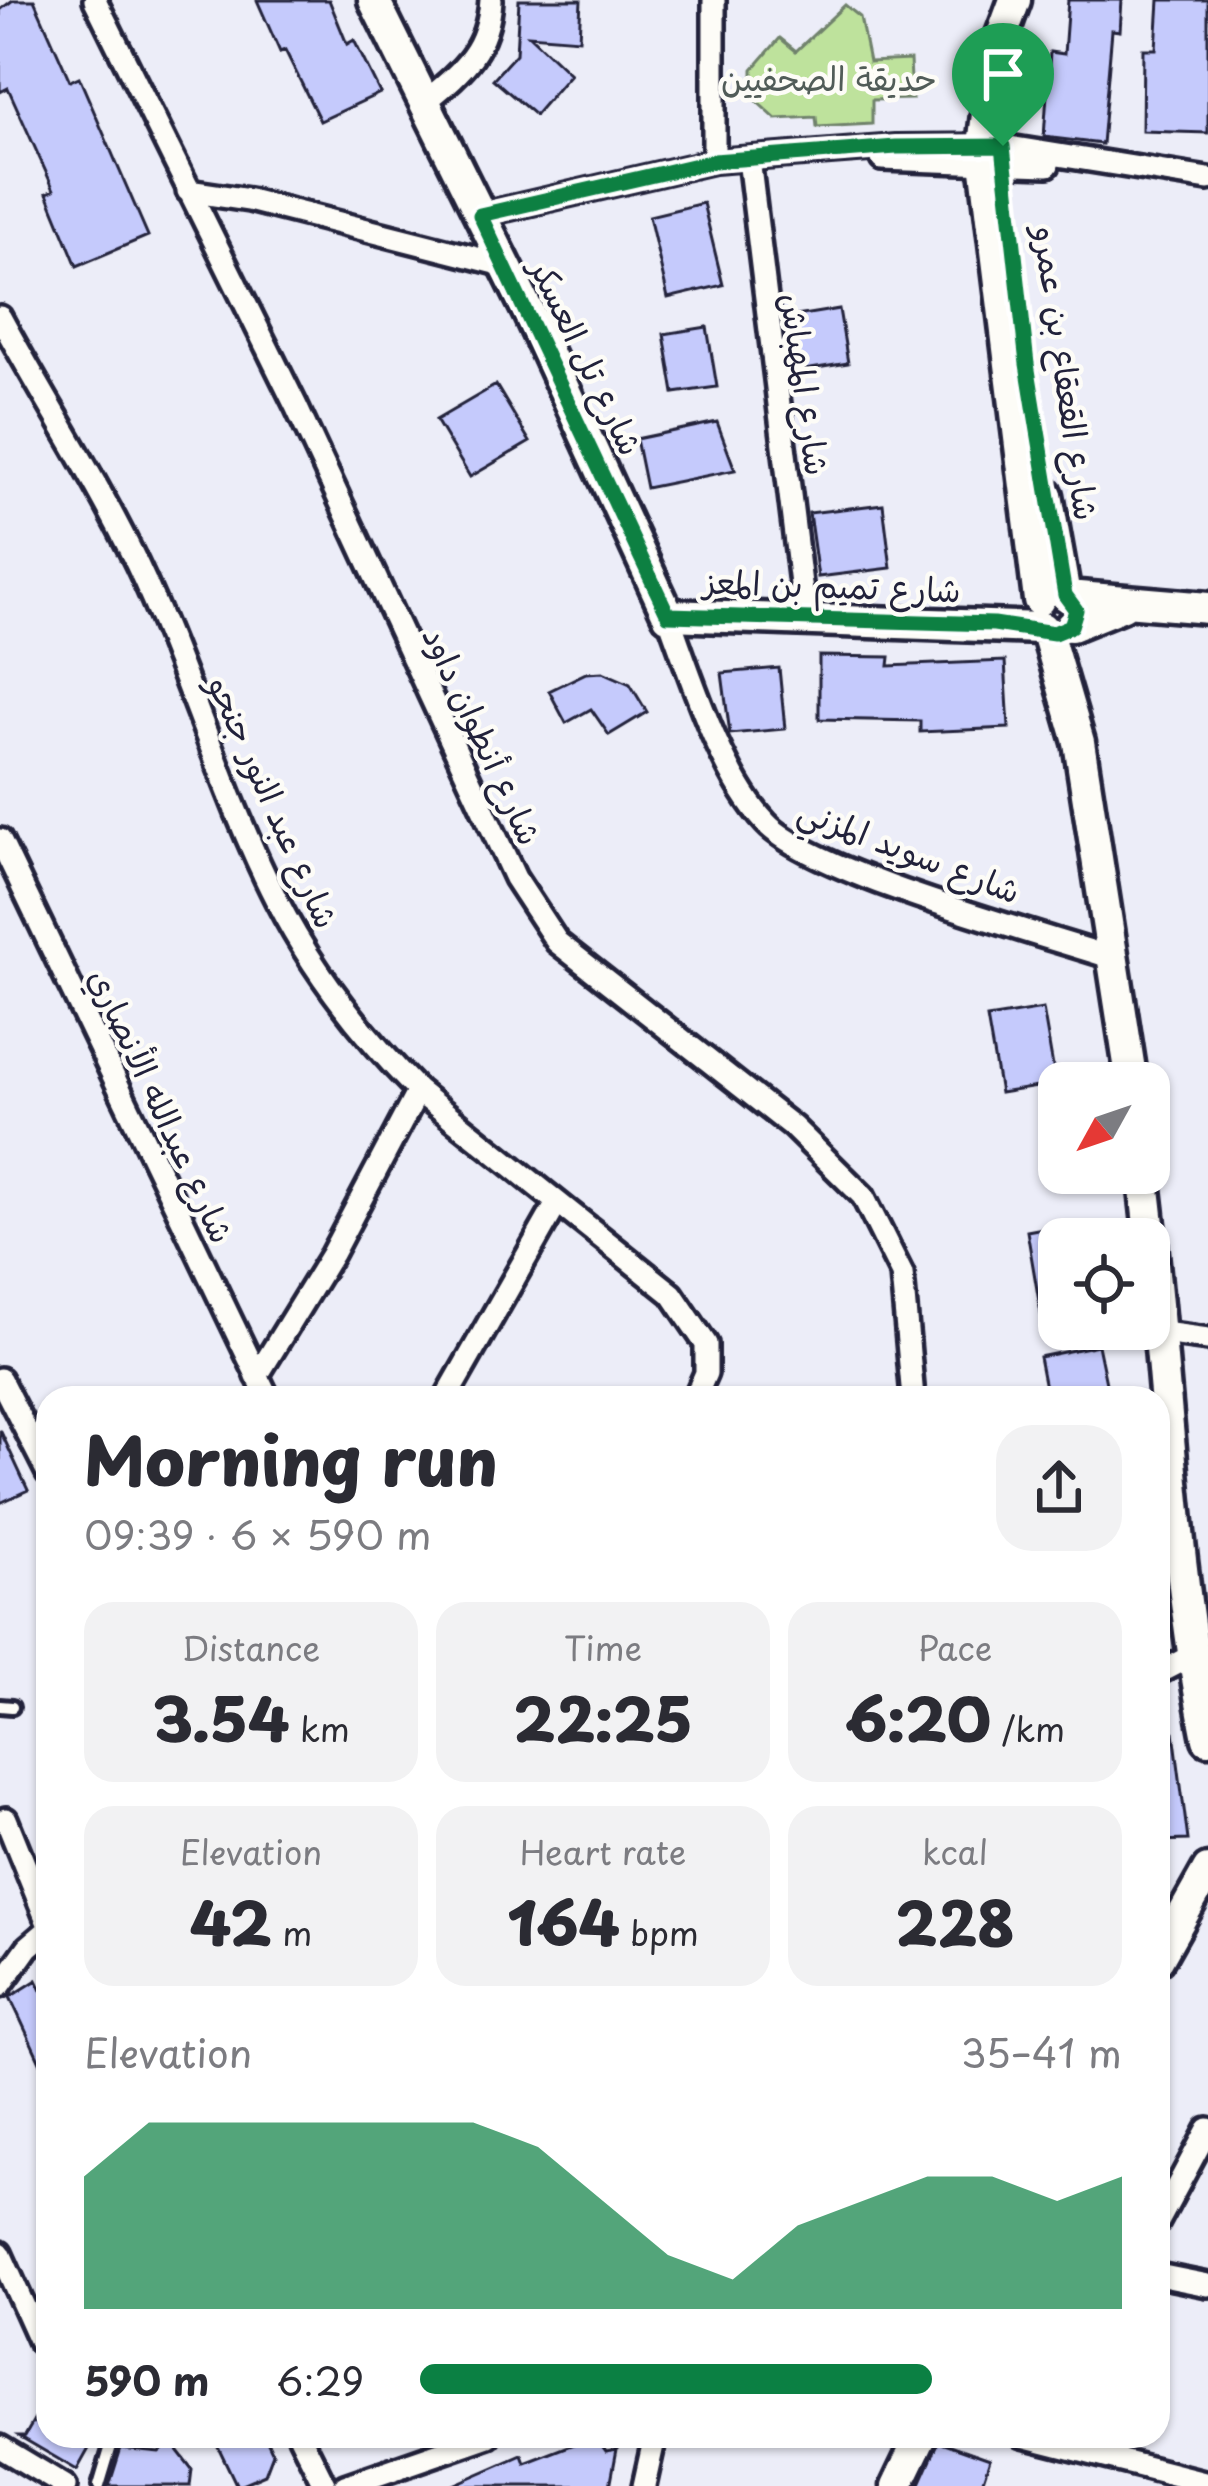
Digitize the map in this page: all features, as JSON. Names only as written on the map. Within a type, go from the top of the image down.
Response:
[{"type":"street","name":"شارع أنطوان داود","points":[[95,0],[313,441],[515,878],[557,942],[793,1127],[862,1196],[902,1274],[910,1386]]},
{"type":"street","name":"شارع تل العسكر","points":[[374,0],[668,615]]},
{"type":"street","points":[[425,102],[473,61],[487,29],[490,0]]},
{"type":"street","points":[[714,0],[714,161]]},
{"type":"street","name":"شارع القعقاع بن عمرو","points":[[1013,8],[995,54],[994,156],[1027,364],[1055,614],[1116,959],[1129,1062]]},
{"type":"street","points":[[480,215],[714,161],[896,147],[1208,179]]},
{"type":"street","name":"شارع المهباش","points":[[748,159],[806,617]]},
{"type":"street","points":[[188,191],[249,200],[504,265]]},
{"type":"street","name":"شارع عبد النور جنحو","points":[[0,317],[135,560],[278,903],[343,1005],[418,1091],[672,1294],[696,1322],[707,1359],[699,1386]]},
{"type":"street","name":"شارع تميم بن المعز","points":[[668,615],[994,624],[1123,605],[1208,608]]},
{"type":"street","name":"شارع سويد المزني","points":[[668,615],[736,774],[761,818],[782,839],[882,881],[1116,959]]},
{"type":"street","name":"شارع عبدالله الأنصاري","points":[[0,840],[262,1386]]},
{"type":"street","points":[[257,1376],[332,1254],[418,1091]]},
{"type":"street","points":[[453,1386],[556,1205]]},
{"type":"street","points":[[1170,1334],[1208,1339]]},
{"type":"street","points":[[1164,1350],[1168,1386]]},
{"type":"street","points":[[0,1379],[36,1450]]},
{"type":"street","points":[[1170,1414],[1191,1655],[1208,1739]]},
{"type":"street","points":[[1170,1666],[1191,1655]]},
{"type":"street","points":[[6,1819],[36,1895]]},
{"type":"street","points":[[1170,1939],[1206,1878]]},
{"type":"street","points":[[0,1986],[36,1939]]},
{"type":"street","points":[[1170,2199],[1208,2128]]},
{"type":"street","points":[[0,2253],[36,2333]]},
{"type":"street","points":[[1170,2278],[1208,2284]]},
{"type":"street","points":[[0,2447],[65,2486]]},
{"type":"street","points":[[306,2448],[325,2486]]},
{"type":"street","points":[[345,2486],[454,2448]]},
{"type":"street","points":[[644,2486],[652,2448]]},
{"type":"street","points":[[897,2486],[915,2448]]},
{"type":"street","points":[[1077,2448],[1208,2483]]},
{"type":"lane","points":[[99,2486],[110,2448]]},
{"type":"green space","name":"حديقة الصحفيين","points":[[845,5],[860,17],[869,62],[910,60],[912,99],[872,100],[872,124],[817,127],[816,117],[776,119],[753,98],[753,69],[780,38],[796,51]]},
{"type":"building","points":[[13,0],[34,0],[70,81],[79,77],[148,236],[77,266],[47,193],[54,190],[8,88],[0,92],[0,10]]},
{"type":"building","points":[[257,0],[329,0],[347,44],[354,40],[380,93],[320,121],[285,50],[280,52]]},
{"type":"building","points":[[519,0],[581,0],[579,39],[529,35],[570,74],[535,115],[493,79],[516,54]]},
{"type":"building","points":[[1068,0],[1122,0],[1120,31],[1112,30],[1102,144],[1044,137],[1050,52],[1064,54]]},
{"type":"building","points":[[1159,0],[1208,0],[1208,133],[1142,131],[1143,49],[1156,49]]},
{"type":"building","points":[[703,203],[723,285],[668,298],[649,216]]},
{"type":"building","points":[[839,309],[848,363],[792,372],[784,318]]},
{"type":"building","points":[[707,327],[717,387],[674,393],[664,334]]},
{"type":"building","points":[[496,385],[530,442],[470,477],[436,420]]},
{"type":"building","points":[[717,422],[735,470],[646,488],[636,439]]},
{"type":"building","points":[[883,504],[891,568],[818,577],[809,513]]},
{"type":"building","points":[[819,656],[890,657],[889,666],[1005,661],[1009,728],[920,732],[920,721],[819,719]]},
{"type":"building","points":[[779,668],[785,729],[730,734],[722,673]]},
{"type":"building","points":[[603,672],[630,684],[647,712],[609,735],[591,709],[566,723],[549,691],[586,673]]},
{"type":"building","points":[[1043,1009],[1052,1062],[1038,1062],[1038,1087],[1000,1093],[987,1018]]},
{"type":"building","points":[[1038,1229],[1038,1296],[1027,1231]]},
{"type":"building","points":[[1099,1350],[1107,1386],[1045,1386],[1039,1357]]},
{"type":"building","points":[[0,1430],[28,1490],[0,1503]]},
{"type":"building","points":[[1170,1730],[1174,1732],[1188,1840],[1170,1841]]},
{"type":"building","points":[[36,1981],[36,2053],[10,1997]]},
{"type":"building","points":[[36,2417],[36,2446],[19,2436],[25,2436]]},
{"type":"building","points":[[39,2448],[89,2448],[77,2470]]},
{"type":"building","points":[[121,2448],[159,2452],[176,2448],[192,2469],[190,2486],[109,2486]]},
{"type":"building","points":[[219,2448],[271,2448],[265,2474],[237,2486]]},
{"type":"building","points":[[564,2448],[617,2449],[610,2486],[451,2486],[522,2455],[525,2463]]},
{"type":"building","points":[[936,2448],[959,2448],[990,2459],[981,2486],[919,2486]]},
{"type":"route","points":[[1003,146],[1027,364],[1065,595],[1076,610],[1071,626],[1054,633],[994,624],[668,615],[480,215],[714,161],[896,147],[1003,146]]}]
